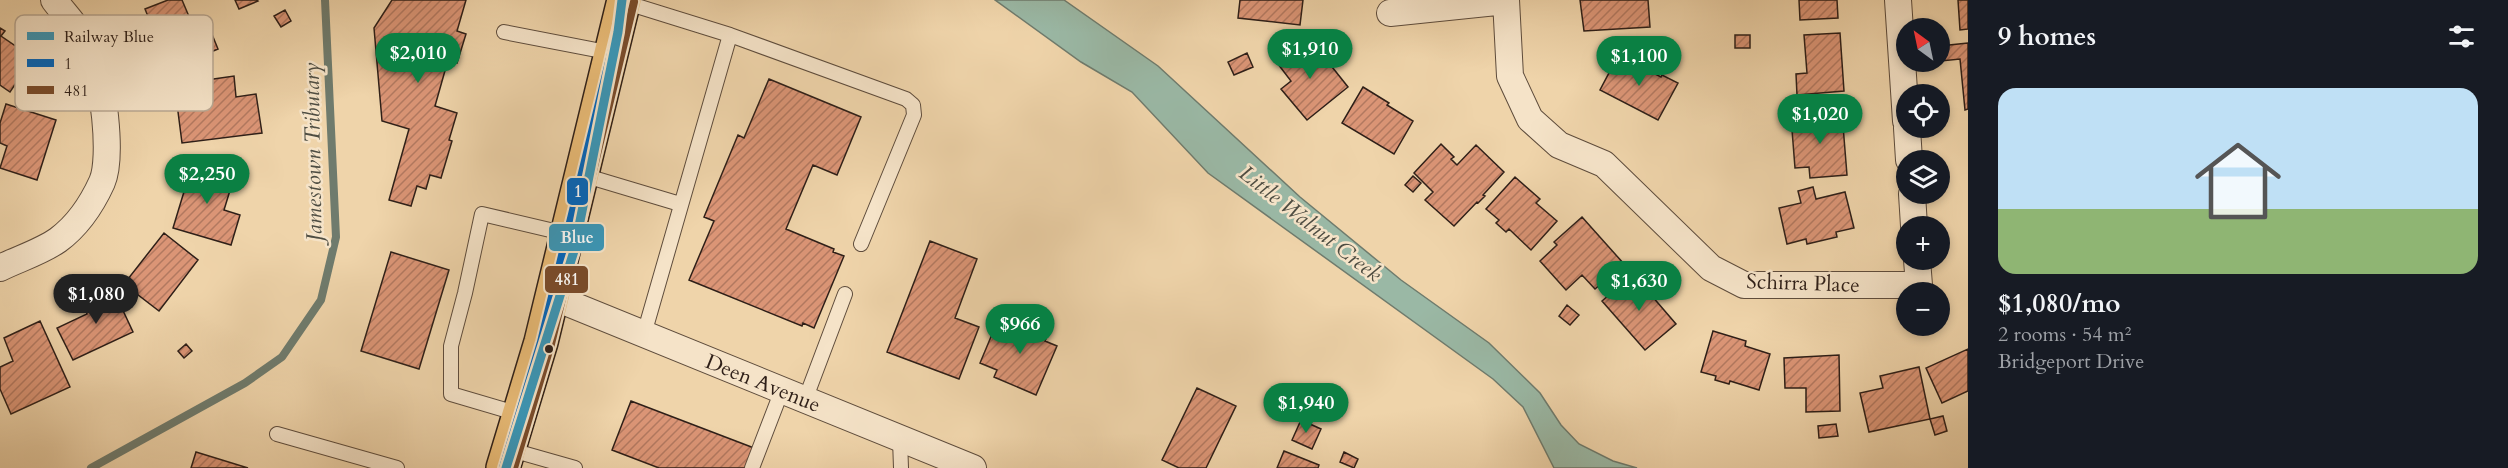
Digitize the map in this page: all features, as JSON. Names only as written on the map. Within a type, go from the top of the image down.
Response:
[{"type":"main road","points":[[506,459],[553,297],[624,1]]},
{"type":"street","points":[[54,0],[66,15]]},
{"type":"street","points":[[1898,0],[1904,84]]},
{"type":"street","points":[[1390,13],[1506,1]]},
{"type":"street","name":"Schirra Place","points":[[1506,1],[1510,76],[1530,120],[1559,145],[1604,164],[1711,268],[1744,285],[1918,285],[1917,270]]},
{"type":"street","points":[[0,268],[57,240],[83,215],[103,180],[107,132],[104,111]]},
{"type":"street","name":"Deen Avenue","points":[[553,297],[973,468]]},
{"type":"lane","points":[[624,1],[730,35],[906,99],[913,105],[914,115],[861,244]]},
{"type":"lane","points":[[504,32],[612,53]]},
{"type":"lane","points":[[644,334],[730,35]]},
{"type":"lane","points":[[583,175],[680,204]]},
{"type":"lane","points":[[519,414],[451,394],[451,346],[482,214],[569,234]]},
{"type":"lane","points":[[805,400],[845,294]]},
{"type":"lane","points":[[752,468],[782,390]]},
{"type":"lane","points":[[277,434],[397,468]]},
{"type":"lane","points":[[900,438],[901,468]]},
{"type":"lane","points":[[506,459],[575,468]]},
{"type":"water","name":"Little Walnut Creek","points":[[995,0],[1064,0],[1158,66],[1300,197],[1401,280],[1489,343],[1540,393],[1561,425],[1579,444],[1613,461],[1637,468],[1554,468],[1523,407],[1493,379],[1208,173],[1132,92],[1081,62]]},
{"type":"building","points":[[168,0],[182,0],[188,15],[147,15],[145,9]]},
{"type":"building","points":[[235,0],[257,0],[258,1],[239,9]]},
{"type":"building","points":[[392,0],[466,0],[457,31],[466,34],[457,63],[448,60],[435,106],[457,113],[449,140],[452,141],[441,178],[430,175],[426,189],[417,186],[411,206],[389,200],[409,129],[382,121],[374,28]]},
{"type":"building","points":[[1240,0],[1303,0],[1300,25],[1238,18]]},
{"type":"building","points":[[1580,0],[1648,0],[1650,27],[1584,31]]},
{"type":"building","points":[[1799,0],[1837,0],[1838,18],[1800,20]]},
{"type":"building","points":[[1958,0],[1968,0],[1968,29],[1960,30]]},
{"type":"building","points":[[285,10],[291,21],[281,27],[274,16]]},
{"type":"building","points":[[0,28],[5,31],[1,36],[15,46],[15,85],[10,92],[0,85]]},
{"type":"building","points":[[1840,33],[1844,91],[1797,95],[1796,74],[1807,73],[1804,35]]},
{"type":"building","points":[[1735,35],[1750,35],[1750,48],[1735,48]]},
{"type":"building","points":[[213,37],[218,49],[213,51]]},
{"type":"building","points":[[1309,38],[1348,87],[1307,120],[1281,89],[1291,81],[1278,64]]},
{"type":"building","points":[[1968,43],[1968,109],[1965,110],[1960,59],[1950,60],[1950,45]]},
{"type":"building","points":[[1247,53],[1253,67],[1234,75],[1228,62]]},
{"type":"building","points":[[1619,54],[1661,77],[1662,75],[1678,83],[1658,120],[1600,90]]},
{"type":"building","points":[[234,76],[236,97],[256,94],[262,133],[182,143],[178,111],[213,111],[213,79]]},
{"type":"building","points":[[769,79],[861,117],[837,175],[813,165],[786,229],[834,249],[833,252],[844,256],[814,328],[803,323],[802,326],[689,280],[714,221],[704,217],[738,135],[744,138]]},
{"type":"building","points":[[1363,87],[1413,121],[1394,154],[1342,123]]},
{"type":"building","points":[[6,104],[15,107],[15,111],[28,111],[56,120],[37,180],[0,168],[7,146],[0,143],[0,123]]},
{"type":"building","points":[[1842,113],[1847,175],[1810,178],[1809,167],[1795,168],[1791,117]]},
{"type":"building","points":[[1441,144],[1454,157],[1451,159],[1457,165],[1476,145],[1504,172],[1483,195],[1485,196],[1454,226],[1425,200],[1433,192],[1414,173]]},
{"type":"building","points":[[193,162],[235,174],[224,210],[240,215],[231,245],[173,228]]},
{"type":"building","points":[[1413,176],[1421,183],[1413,192],[1405,185]]},
{"type":"building","points":[[1515,177],[1540,199],[1536,203],[1557,221],[1531,250],[1509,229],[1506,232],[1496,223],[1499,220],[1486,209]]},
{"type":"building","points":[[1813,187],[1816,199],[1845,192],[1854,228],[1836,232],[1837,237],[1807,244],[1806,239],[1787,244],[1779,208],[1801,203],[1798,191]]},
{"type":"building","points":[[1582,217],[1624,264],[1595,289],[1582,275],[1566,290],[1540,261],[1557,245],[1554,242]]},
{"type":"building","points":[[164,233],[198,260],[159,311],[124,284]]},
{"type":"building","points":[[930,241],[977,259],[955,318],[979,327],[959,379],[887,352]]},
{"type":"building","points":[[391,252],[449,270],[419,369],[361,351]]},
{"type":"building","points":[[1633,274],[1676,324],[1645,350],[1602,301]]},
{"type":"building","points":[[112,287],[133,332],[73,360],[57,328],[87,314],[81,301]]},
{"type":"building","points":[[1567,305],[1579,315],[1570,325],[1559,316]]},
{"type":"building","points":[[998,320],[1022,331],[1026,321],[1050,331],[1045,341],[1057,346],[1036,395],[994,377],[997,370],[980,363]]},
{"type":"building","points":[[40,321],[70,387],[11,414],[0,389],[0,367],[13,361],[4,338]]},
{"type":"building","points":[[1713,331],[1746,341],[1745,346],[1770,354],[1759,390],[1730,381],[1729,384],[1715,380],[1716,376],[1701,372]]},
{"type":"building","points":[[186,344],[192,351],[184,358],[178,351]]},
{"type":"building","points":[[1968,349],[1968,391],[1942,403],[1926,368]]},
{"type":"building","points":[[1839,355],[1840,411],[1806,412],[1806,388],[1785,388],[1784,358]]},
{"type":"building","points":[[1919,367],[1930,419],[1869,432],[1860,393],[1883,388],[1880,376]]},
{"type":"building","points":[[1197,388],[1236,406],[1206,468],[1179,468],[1162,460]]},
{"type":"building","points":[[631,401],[754,448],[746,468],[659,468],[612,450]]},
{"type":"building","points":[[1943,416],[1947,431],[1935,435],[1930,419]]},
{"type":"building","points":[[1301,420],[1321,429],[1312,449],[1292,440]]},
{"type":"building","points":[[1836,424],[1838,436],[1819,438],[1818,426]]},
{"type":"building","points":[[1284,451],[1319,465],[1318,468],[1277,468]]},
{"type":"building","points":[[196,452],[248,468],[191,468]]},
{"type":"building","points":[[1344,452],[1358,459],[1354,468],[1340,462]]},
{"type":"waterway","name":"Jamestown Tributary","points":[[91,468],[245,383],[282,357],[321,300],[336,237],[325,0]]},
{"type":"rail line","name":"Blue","points":[[506,468],[574,251],[618,32],[622,0]]},
{"type":"transit line","name":"1","points":[[503,468],[541,342],[624,0]]},
{"type":"transit line","name":"481","points":[[514,468],[551,344],[634,2]]}]
